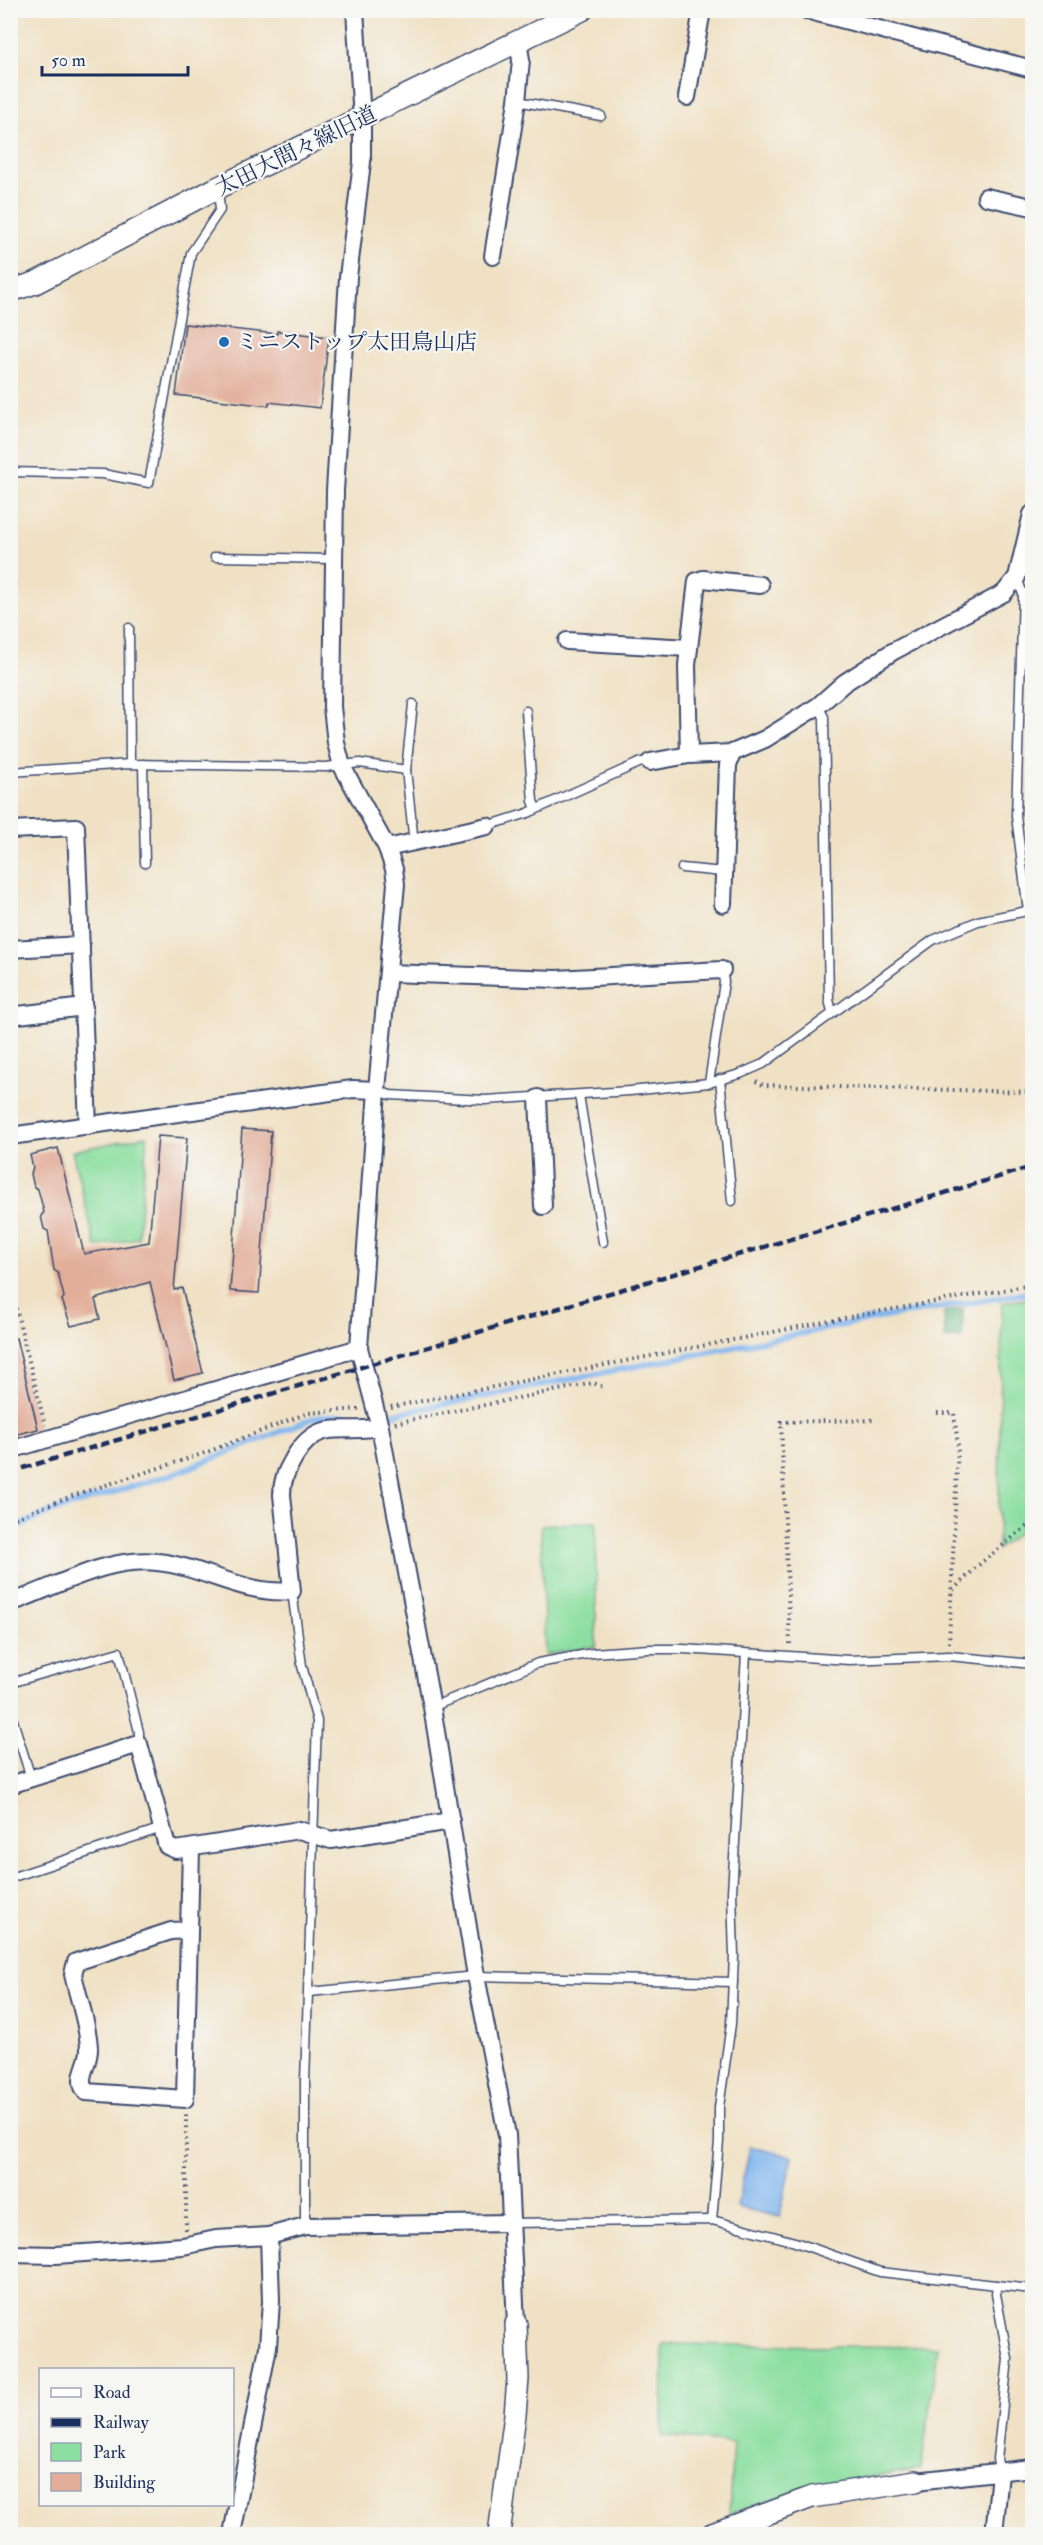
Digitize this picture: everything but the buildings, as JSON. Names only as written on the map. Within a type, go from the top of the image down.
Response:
[{"type":"street","points":[[355,10],[362,119],[362,162],[348,277],[335,491],[336,559],[332,707],[336,743],[342,766],[387,848],[396,884],[377,1090],[359,1348],[380,1427],[432,1707],[476,1976],[507,2135],[517,2391],[499,2535]]},
{"type":"street","name":"太田大間々線旧道","points":[[10,291],[34,284],[215,189],[582,10]]},
{"type":"street","points":[[687,97],[702,10]]},
{"type":"street","points":[[806,10],[1032,69]]},
{"type":"street","points":[[493,256],[517,100],[521,60],[518,41]]},
{"type":"street","points":[[986,196],[1032,207]]},
{"type":"street","points":[[650,762],[689,755],[732,753],[765,739],[818,706],[844,683],[892,652],[1004,593],[1017,578],[1032,514]]},
{"type":"street","points":[[689,755],[686,698],[697,580],[760,585]]},
{"type":"street","points":[[567,641],[689,648]]},
{"type":"street","points":[[723,904],[729,765],[732,753]]},
{"type":"street","points":[[387,848],[487,826]]},
{"type":"street","points":[[10,831],[76,827],[88,1126]]},
{"type":"street","points":[[10,949],[81,945]]},
{"type":"street","points":[[388,973],[556,979],[722,970]]},
{"type":"street","points":[[10,1016],[84,1007]]},
{"type":"street","points":[[10,1136],[352,1089],[377,1090]]},
{"type":"street","points":[[538,1098],[543,1206]]},
{"type":"street","points":[[10,1450],[359,1348]]},
{"type":"street","points":[[10,1603],[107,1567],[131,1562],[165,1563],[256,1588],[279,1592],[292,1591],[282,1495],[282,1481],[287,1470],[304,1442],[322,1430],[363,1431],[380,1427]]},
{"type":"street","points":[[10,1785],[139,1743],[167,1846],[176,1850],[299,1830],[331,1840],[451,1821]]},
{"type":"street","points":[[189,1930],[171,1931],[82,1958],[76,1962],[73,1974],[89,2048],[81,2078],[81,2086],[86,2092],[185,2099],[191,1849]]},
{"type":"street","points":[[10,2254],[56,2255],[179,2246],[216,2239],[269,2236],[305,2226],[512,2223]]},
{"type":"street","points":[[232,2535],[268,2347],[271,2301],[269,2236]]},
{"type":"street","points":[[712,2535],[812,2497],[916,2481],[1032,2468]]},
{"type":"street","points":[[994,2535],[1000,2473]]},
{"type":"lane","points":[[517,100],[601,116]]},
{"type":"lane","points":[[10,472],[103,474],[149,483],[191,253],[220,210],[215,189]]},
{"type":"lane","points":[[215,557],[336,559]]},
{"type":"lane","points":[[377,1090],[390,1095],[485,1101],[709,1083],[748,1071],[790,1044],[832,1011],[933,940],[978,921],[1030,911],[1016,816],[1023,594],[1017,578]]},
{"type":"lane","points":[[129,628],[130,764]]},
{"type":"lane","points":[[412,704],[406,770],[414,843]]},
{"type":"lane","points":[[818,706],[824,717],[828,989],[832,1011]]},
{"type":"lane","points":[[526,711],[533,801],[537,809]]},
{"type":"lane","points":[[487,826],[537,809],[641,762],[650,762]]},
{"type":"lane","points":[[10,772],[130,764],[342,766],[360,763],[406,770]]},
{"type":"lane","points":[[143,764],[145,864]]},
{"type":"lane","points":[[682,868],[723,872]]},
{"type":"lane","points":[[709,1083],[724,982],[722,970]]},
{"type":"lane","points":[[720,1079],[732,1201]]},
{"type":"lane","points":[[579,1095],[603,1242]]},
{"type":"lane","points":[[292,1591],[302,1666],[316,1709],[317,1721],[305,2226]]},
{"type":"lane","points":[[432,1707],[538,1663],[567,1657],[649,1649],[849,1660],[948,1656],[1032,1664]]},
{"type":"lane","points":[[10,1683],[119,1652],[139,1732],[139,1743]]},
{"type":"lane","points":[[712,2220],[719,2141],[719,2107],[731,2024],[732,1892],[746,1654]]},
{"type":"lane","points":[[10,1711],[31,1778]]},
{"type":"lane","points":[[10,1878],[162,1828]]},
{"type":"lane","points":[[309,1992],[476,1976],[733,1982]]},
{"type":"lane","points":[[512,2223],[712,2220],[795,2242],[880,2272],[1032,2289]]},
{"type":"lane","points":[[997,2285],[996,2294],[1008,2359],[997,2459],[1000,2473]]},
{"type":"path","points":[[748,1071],[764,1085],[1032,1092]]},
{"type":"path","points":[[10,1520],[72,1496],[202,1454],[308,1413],[327,1409],[376,1409],[869,1313],[1032,1285]]},
{"type":"path","points":[[10,1286],[47,1435]]},
{"type":"path","points":[[380,1427],[593,1383],[606,1388]]},
{"type":"path","points":[[937,1413],[954,1413],[956,1418],[955,1439],[958,1446],[948,1656]]},
{"type":"path","points":[[792,1657],[788,1625],[781,1422],[876,1420]]},
{"type":"path","points":[[952,1590],[1032,1522]]},
{"type":"path","points":[[179,2246],[187,2228],[185,2099]]},
{"type":"green space","points":[[147,1136],[138,1238],[96,1247],[72,1151]]},
{"type":"green space","points":[[1032,1298],[1032,1522],[998,1549],[1002,1303]]},
{"type":"green space","points":[[963,1309],[962,1338],[945,1338],[944,1312]]},
{"type":"green space","points":[[596,1522],[596,1646],[545,1655],[541,1525]]},
{"type":"green space","points":[[663,2344],[938,2347],[921,2469],[799,2489],[729,2514],[733,2443],[662,2436]]},
{"type":"water","points":[[750,2147],[792,2156],[780,2217],[737,2207]]},
{"type":"waterway","points":[[390,1415],[884,1317],[1032,1292]]},
{"type":"waterway","points":[[10,1530],[50,1512],[176,1473],[314,1418],[338,1415],[363,1417]]},
{"type":"railway","points":[[10,1472],[1032,1167]]},
{"type":"place","name":"ミニストップ太田鳥山店","points":[[224,342]]}]
